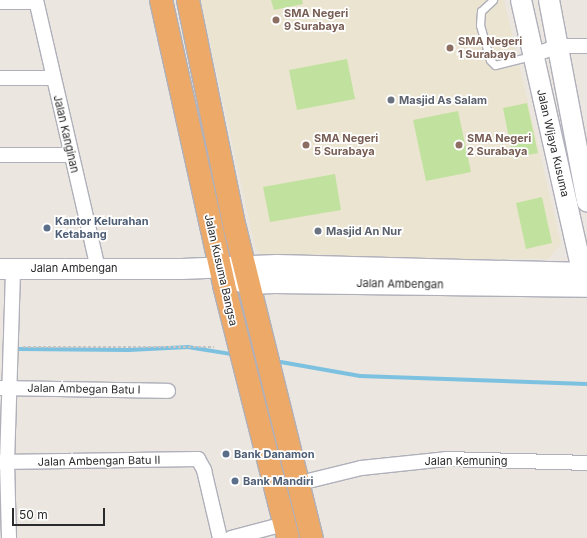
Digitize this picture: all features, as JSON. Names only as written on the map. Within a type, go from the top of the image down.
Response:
[{"type":"highway","name":"Jalan Kusuma Bangsa","points":[[161,0],[220,267],[286,531]]},
{"type":"highway","name":"Jalan Kusuma Bangsa","points":[[188,0],[246,275],[300,483],[312,538]]},
{"type":"main road","name":"Jalan Wijaya Kusuma","points":[[521,0],[585,280]]},
{"type":"main road","name":"Jalan Wijaya Kusuma","points":[[549,0],[559,46],[587,201]]},
{"type":"main road","name":"Jalan Ambengan","points":[[6,268],[182,270],[220,267],[232,279],[246,275],[282,283],[585,280]]},
{"type":"street","points":[[0,2],[36,1]]},
{"type":"street","name":"Jalan Kanginan","points":[[36,1],[70,156],[98,268]]},
{"type":"street","points":[[533,55],[559,46],[587,46]]},
{"type":"street","points":[[0,78],[53,78]]},
{"type":"street","points":[[0,155],[70,156]]},
{"type":"street","points":[[6,268],[11,347],[5,388],[4,463],[9,538]]},
{"type":"street","name":"Jalan Ambegan Batu I","points":[[5,388],[168,391]]},
{"type":"street","name":"Jalan Ambengan Batu II","points":[[4,463],[198,459],[204,470],[220,538]]},
{"type":"street","name":"Jalan Kemuning","points":[[300,483],[361,468],[446,459],[587,463]]},
{"type":"street","points":[[230,538],[286,531]]},
{"type":"lane","points":[[493,0],[481,11],[480,25],[490,60],[495,65],[533,55]]},
{"type":"path","points":[[11,347],[214,346]]},
{"type":"shaded area","points":[[201,0],[504,0],[561,244],[548,259],[384,259],[265,256],[261,254],[255,247]]},
{"type":"green space","points":[[271,0],[302,0],[303,4],[274,10]]},
{"type":"green space","points":[[347,59],[355,99],[297,110],[289,70]]},
{"type":"green space","points":[[527,103],[538,153],[513,158],[503,108]]},
{"type":"green space","points":[[458,111],[471,172],[426,181],[413,120]]},
{"type":"green space","points":[[335,174],[341,210],[270,222],[263,187]]},
{"type":"green space","points":[[542,197],[552,243],[526,249],[516,203]]},
{"type":"waterway","points":[[19,349],[129,350],[188,347],[231,354]]},
{"type":"waterway","points":[[281,362],[360,376],[587,384]]},
{"type":"place","name":"SMA Negeri 9 Surabaya","points":[[276,20]]},
{"type":"place","name":"SMA Negeri 1 Surabaya","points":[[450,48]]},
{"type":"place","name":"Masjid As Salam","points":[[391,100]]},
{"type":"place","name":"SMA Negeri 5 Surabaya","points":[[306,145]]},
{"type":"place","name":"SMA Negeri 2 Surabaya","points":[[459,145]]},
{"type":"place","name":"Kantor Kelurahan Ketabang","points":[[47,228]]},
{"type":"place","name":"Masjid An Nur","points":[[318,231]]},
{"type":"place","name":"Bank Danamon","points":[[226,454]]},
{"type":"place","name":"Bank Mandiri","points":[[235,481]]}]
